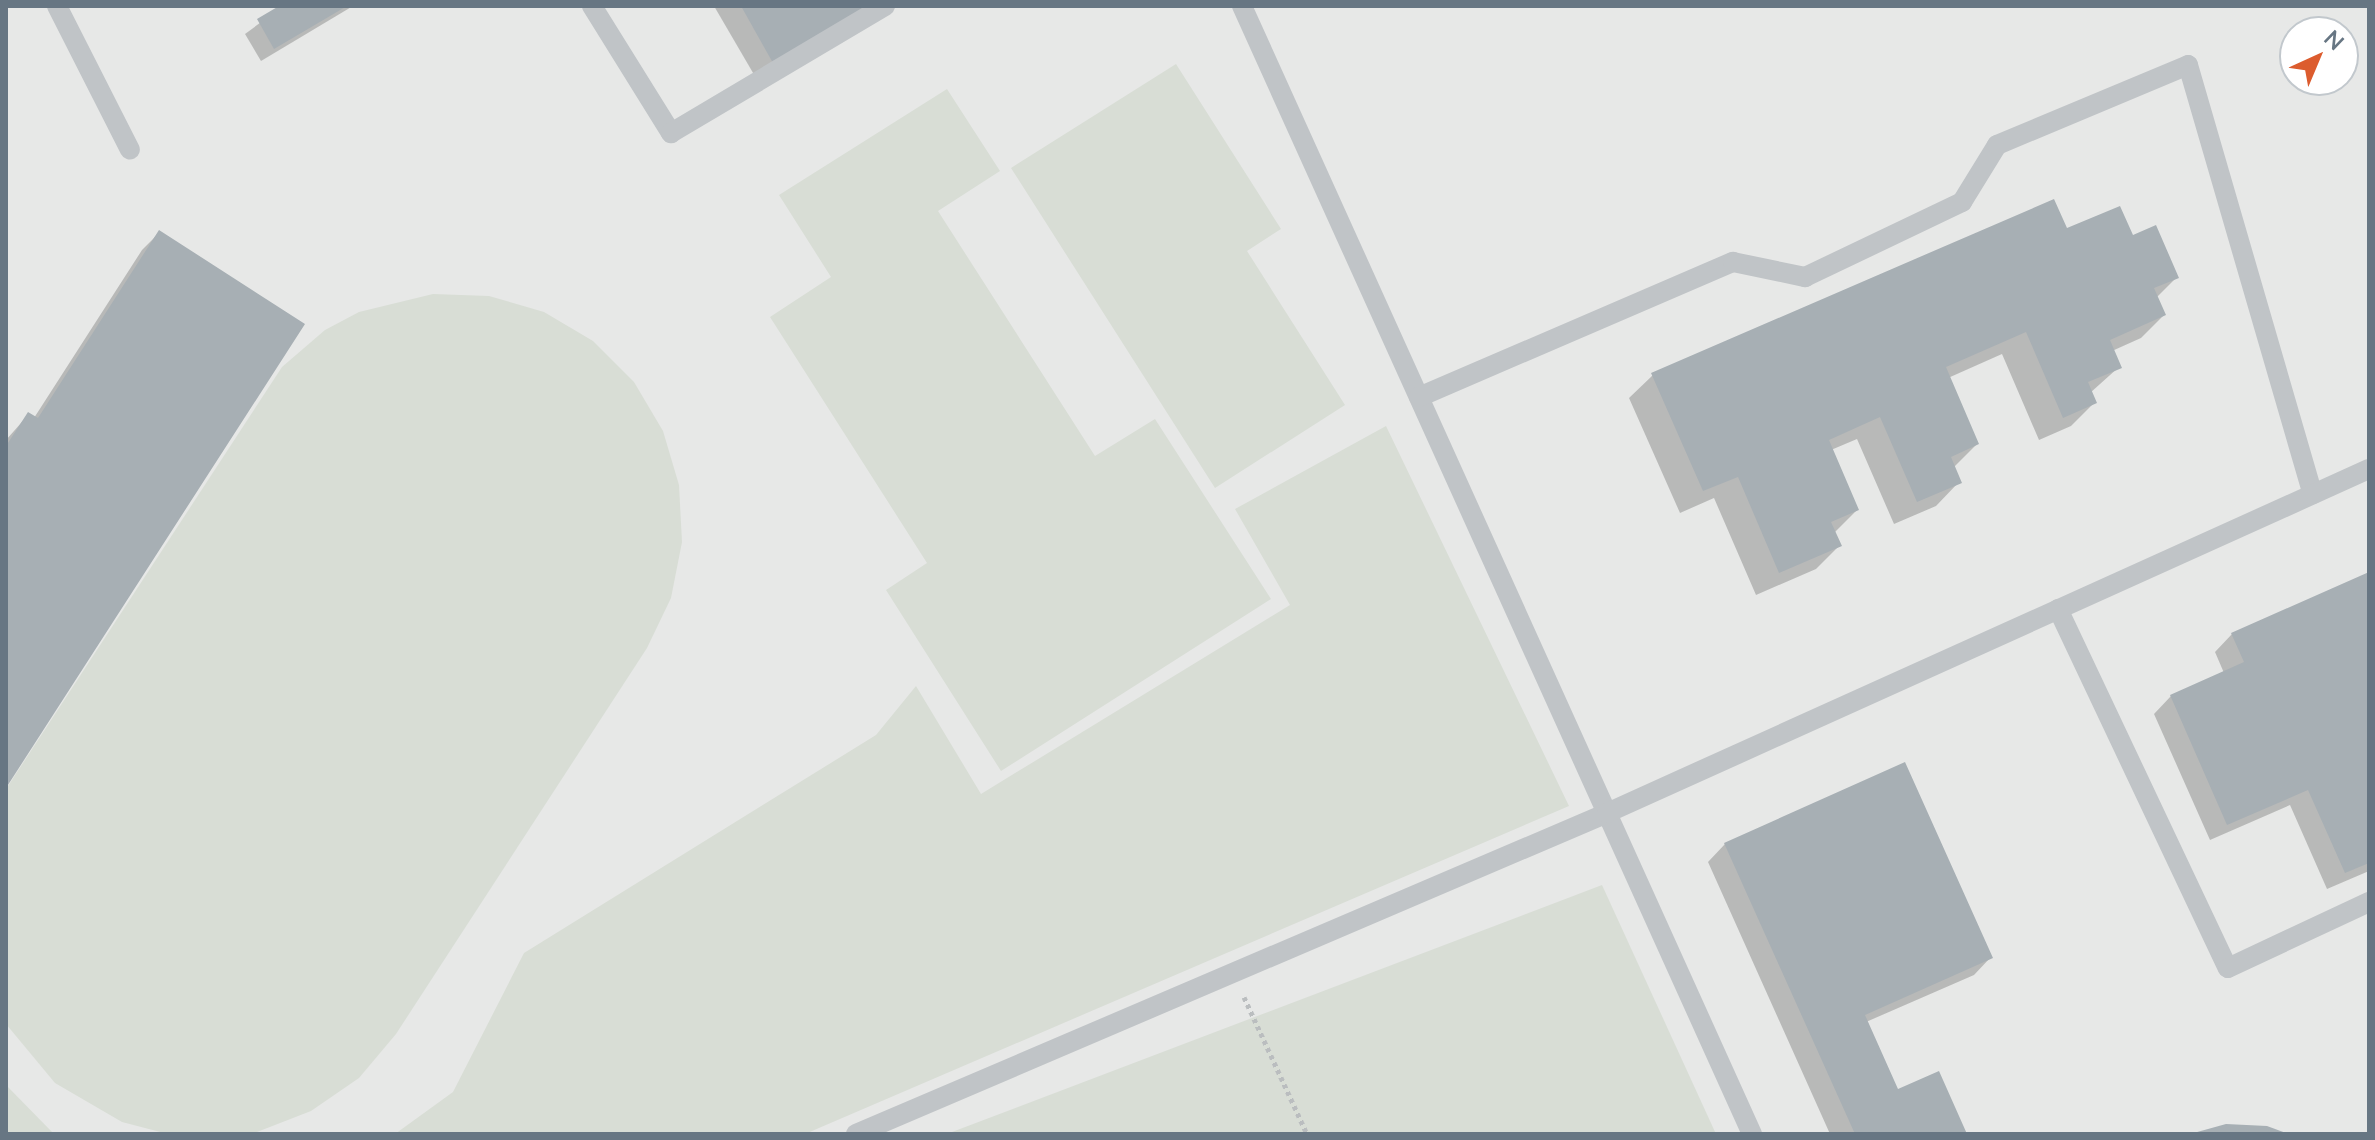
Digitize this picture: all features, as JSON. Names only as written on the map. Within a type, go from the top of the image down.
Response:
[{"type":"lane","points":[[57,6],[130,150]]},
{"type":"lane","points":[[592,6],[671,133],[885,6]]},
{"type":"lane","points":[[1242,6],[1752,1134]]},
{"type":"lane","points":[[1419,397],[1733,262],[1805,277],[1962,202],[1997,145],[2188,65],[2313,494]]},
{"type":"lane","points":[[856,1134],[1607,813],[2369,469]]},
{"type":"lane","points":[[2058,609],[2228,968],[2369,902]]},
{"type":"path","points":[[1233,972],[1307,1134]]},
{"type":"shaded area","points":[[6,6],[2369,6],[2369,1134],[6,1134]]},
{"type":"shaded area","points":[[1176,64],[1281,229],[1247,251],[1345,405],[1215,488],[1011,168]]},
{"type":"shaded area","points":[[947,89],[1000,171],[938,211],[1095,456],[1155,419],[1271,599],[1001,771],[886,590],[927,563],[770,317],[831,277],[779,195]]},
{"type":"shaded area","points":[[433,294],[489,296],[544,312],[593,341],[634,382],[663,431],[679,485],[682,542],[671,598],[647,648],[396,1034],[359,1078],[311,1111],[257,1132],[168,1134],[122,1122],[55,1083],[6,1024],[6,789],[282,367],[325,330],[359,312]]},
{"type":"shaded area","points":[[1386,426],[1569,806],[805,1134],[395,1134],[453,1092],[524,953],[876,735],[916,686],[981,794],[1290,605],[1235,509]]},
{"type":"shaded area","points":[[1602,885],[1716,1134],[952,1132]]},
{"type":"shaded area","points":[[6,1085],[54,1134],[6,1134]]},
{"type":"building","points":[[279,6],[347,6],[274,49],[257,19]]},
{"type":"building","points":[[741,6],[872,6],[773,63]]},
{"type":"building","points":[[2054,199],[2067,228],[2120,206],[2133,235],[2156,225],[2179,278],[2154,288],[2166,315],[2110,340],[2122,368],[2088,382],[2097,403],[2063,418],[2026,332],[1946,367],[1979,444],[1951,457],[1962,483],[1917,502],[1880,417],[1829,440],[1859,510],[1831,522],[1842,546],[1779,573],[1738,477],[1703,491],[1651,373]]},
{"type":"building","points":[[159,230],[305,324],[6,788],[6,446],[28,412],[38,418]]},
{"type":"building","points":[[2369,572],[2369,863],[2345,873],[2308,790],[2227,825],[2170,695],[2244,662],[2231,633]]},
{"type":"building","points":[[1905,762],[1993,958],[1865,1015],[1898,1089],[1939,1071],[1967,1134],[1855,1134],[1724,843]]},
{"type":"building","points":[[2226,1124],[2267,1126],[2289,1134],[2190,1134]]}]
